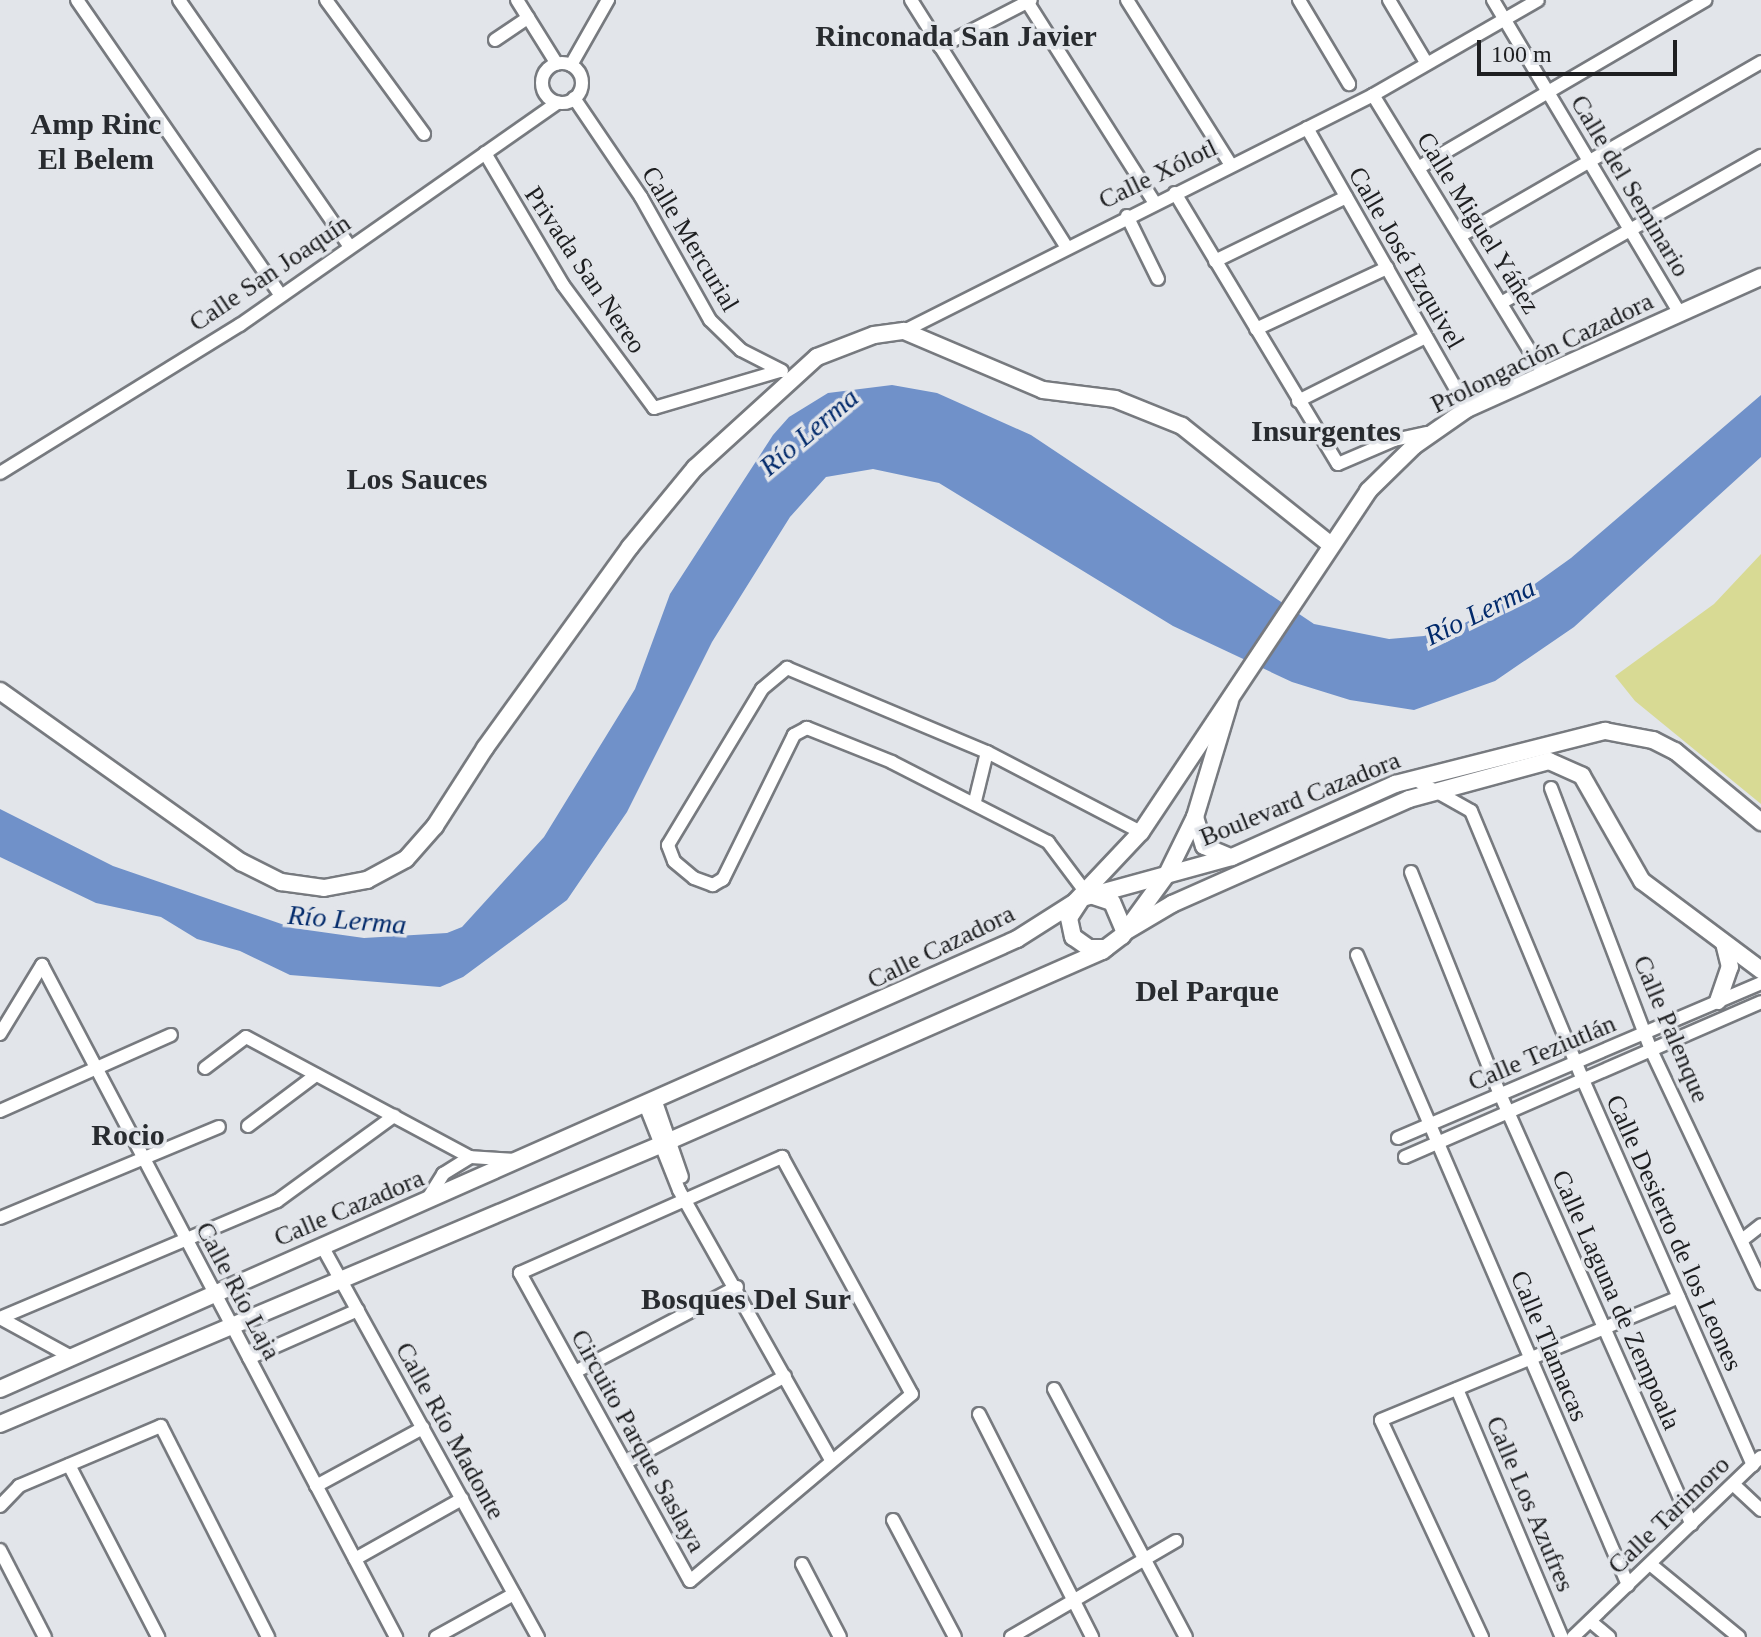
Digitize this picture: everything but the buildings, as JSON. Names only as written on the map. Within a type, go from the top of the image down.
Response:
[{"type":"street","points":[[77,0],[281,296]]},
{"type":"street","points":[[179,0],[350,247]]},
{"type":"street","points":[[326,0],[424,134]]},
{"type":"street","points":[[517,0],[557,64]]},
{"type":"street","points":[[571,65],[608,0]]},
{"type":"street","points":[[911,0],[1066,246]]},
{"type":"street","points":[[1127,0],[1231,165]]},
{"type":"street","points":[[1299,0],[1349,84]]},
{"type":"street","points":[[1389,0],[1427,64]]},
{"type":"street","name":"Calle del Seminario","points":[[1493,0],[1679,312]]},
{"type":"street","name":"Calle Xólotl","points":[[0,691],[241,862],[281,882],[324,888],[367,880],[406,859],[435,826],[485,748],[630,547],[695,468],[786,373],[844,344],[904,331],[1066,246],[1373,95],[1538,0]]},
{"type":"street","points":[[1418,168],[1705,0]]},
{"type":"street","points":[[940,47],[1028,1],[1155,203]]},
{"type":"street","points":[[495,40],[528,18]]},
{"type":"street","points":[[1460,236],[1761,62]]},
{"type":"street","points":[[557,64],[571,65]]},
{"type":"street","points":[[557,64],[543,82],[547,95],[558,102],[574,98],[582,83],[571,65]]},
{"type":"street","name":"Calle Miguel Yáñez","points":[[1373,95],[1544,374]]},
{"type":"street","name":"Calle Mercurial","points":[[574,98],[641,197],[710,320],[741,350],[786,373]]},
{"type":"street","name":"Calle San Joaquín","points":[[0,473],[281,296],[558,102]]},
{"type":"street","name":"Calle José Ezquivel","points":[[1307,128],[1467,409]]},
{"type":"street","name":"Privada San Nereo","points":[[485,153],[563,285],[654,408],[786,373]]},
{"type":"street","points":[[1501,303],[1761,156]]},
{"type":"street","points":[[1175,193],[1338,464],[1394,440],[1433,432]]},
{"type":"street","points":[[1215,261],[1346,197]]},
{"type":"street","points":[[1127,216],[1158,279]]},
{"type":"street","points":[[1256,329],[1387,268]]},
{"type":"street","name":"Prolongación Cazadora","points":[[1230,700],[1368,491],[1433,432],[1467,409],[1761,277]]},
{"type":"street","points":[[904,331],[1043,390],[1115,399],[1182,426],[1331,545]]},
{"type":"street","points":[[1298,401],[1426,337]]},
{"type":"street","points":[[1125,932],[1112,902],[1083,896],[1048,842],[975,801],[807,728],[794,735],[723,879],[713,885],[694,878],[674,861],[668,845],[762,689],[787,668],[987,752],[1141,832]]},
{"type":"street","points":[[0,1424],[340,1278],[665,1144],[1109,947],[1125,932],[1167,874],[1195,817],[1230,700]]},
{"type":"street","name":"Calle Cazadora","points":[[73,1358],[214,1293],[987,956],[1083,896],[1141,832],[1230,700]]},
{"type":"street","points":[[1547,754],[1605,731],[1653,740],[1675,751],[1761,822]]},
{"type":"street","points":[[975,801],[987,752]]},
{"type":"street","points":[[1547,754],[1582,776],[1642,881],[1761,970]]},
{"type":"street","name":"Boulevard Cazadora","points":[[1083,896],[1232,857],[1414,779],[1547,754]]},
{"type":"street","name":"Boulevard Cazadora","points":[[1125,932],[1172,904],[1435,791],[1547,754]]},
{"type":"street","name":"Calle Desierto de los Leones","points":[[1414,779],[1471,811],[1575,1062],[1679,1297],[1757,1461]]},
{"type":"street","name":"Calle Palenque","points":[[1551,788],[1651,1050],[1761,1283]]},
{"type":"street","points":[[1195,817],[1204,846],[1232,857]]},
{"type":"street","name":"Calle Laguna de Zempoala","points":[[1411,872],[1500,1094],[1691,1524]]},
{"type":"street","points":[[1083,896],[1069,918],[1073,937],[1089,948],[1109,947]]},
{"type":"street","points":[[1718,1001],[1730,967],[1724,943]]},
{"type":"street","name":"Calle Tlamacas","points":[[1357,955],[1628,1585]]},
{"type":"street","name":"Calle Río Laja","points":[[0,1034],[42,965],[396,1637]]},
{"type":"street","name":"Calle Teziutlán","points":[[1398,1138],[1761,983]]},
{"type":"street","name":"Calle Teziutlán","points":[[1405,1157],[1761,1002]]},
{"type":"street","points":[[0,1111],[171,1035]]},
{"type":"street","points":[[205,1068],[246,1037],[470,1157],[521,1160]]},
{"type":"street","points":[[248,1126],[316,1075]]},
{"type":"street","points":[[651,1104],[688,1200],[832,1461]]},
{"type":"street","points":[[0,1318],[277,1201],[394,1116]]},
{"type":"street","points":[[0,1218],[219,1127]]},
{"type":"street","points":[[427,1201],[443,1174],[470,1157]]},
{"type":"street","name":"Circuito Parque Saslaya","points":[[782,1157],[912,1394],[690,1581],[520,1273],[688,1200],[782,1157]]},
{"type":"street","points":[[1742,1240],[1761,1225]]},
{"type":"street","name":"Calle Río Madonte","points":[[322,1246],[538,1637]]},
{"type":"street","points":[[575,1372],[737,1287]]},
{"type":"street","points":[[1482,1637],[1381,1420],[1679,1297]]},
{"type":"street","points":[[249,1358],[358,1310]]},
{"type":"street","points":[[0,1318],[73,1358]]},
{"type":"street","points":[[0,1389],[73,1358]]},
{"type":"street","points":[[625,1463],[785,1376]]},
{"type":"street","points":[[1054,1389],[1186,1637]]},
{"type":"street","name":"Calle Los Azufres","points":[[1457,1389],[1562,1637]]},
{"type":"street","points":[[979,1414],[1092,1637]]},
{"type":"street","points":[[0,1506],[19,1486],[161,1426],[268,1637]]},
{"type":"street","points":[[316,1486],[423,1428]]},
{"type":"street","name":"Calle Tarimoro","points":[[1573,1637],[1757,1461]]},
{"type":"street","points":[[69,1465],[158,1637]]},
{"type":"street","points":[[1733,1484],[1761,1510]]},
{"type":"street","points":[[355,1559],[462,1499]]},
{"type":"street","points":[[893,1520],[955,1637]]},
{"type":"street","points":[[1011,1637],[1176,1541]]},
{"type":"street","points":[[0,1550],[45,1637]]},
{"type":"street","points":[[802,1564],[840,1637]]},
{"type":"street","points":[[1650,1564],[1739,1637]]},
{"type":"street","points":[[436,1637],[514,1594]]},
{"type":"street","points":[[1590,1621],[1609,1637]]},
{"type":"green space","points":[[1761,554],[1761,804],[1635,701],[1615,676],[1714,604]]},
{"type":"water","name":"Río Lerma","points":[[892,385],[937,393],[1031,435],[1314,624],[1389,639],[1424,636],[1463,624],[1525,591],[1571,558],[1761,395],[1761,457],[1574,627],[1495,681],[1414,710],[1350,700],[1292,682],[1173,626],[939,483],[873,469],[826,477],[790,517],[712,642],[627,812],[567,900],[463,977],[440,987],[290,975],[240,951],[197,939],[161,917],[96,903],[0,857],[0,809],[113,866],[293,928],[364,938],[447,933],[462,927],[544,837],[635,689],[670,594],[773,435],[789,417],[828,393]]},
{"type":"district","name":"Rinconada San Javier","points":[[956,36]]},
{"type":"district","name":"Amp Rinc El Belem","points":[[96,141]]},
{"type":"district","name":"Insurgentes","points":[[1326,431]]},
{"type":"district","name":"Los Sauces","points":[[417,479]]},
{"type":"district","name":"Del Parque","points":[[1207,991]]},
{"type":"district","name":"Rocio","points":[[128,1135]]},
{"type":"district","name":"Bosques Del Sur","points":[[746,1299]]}]
